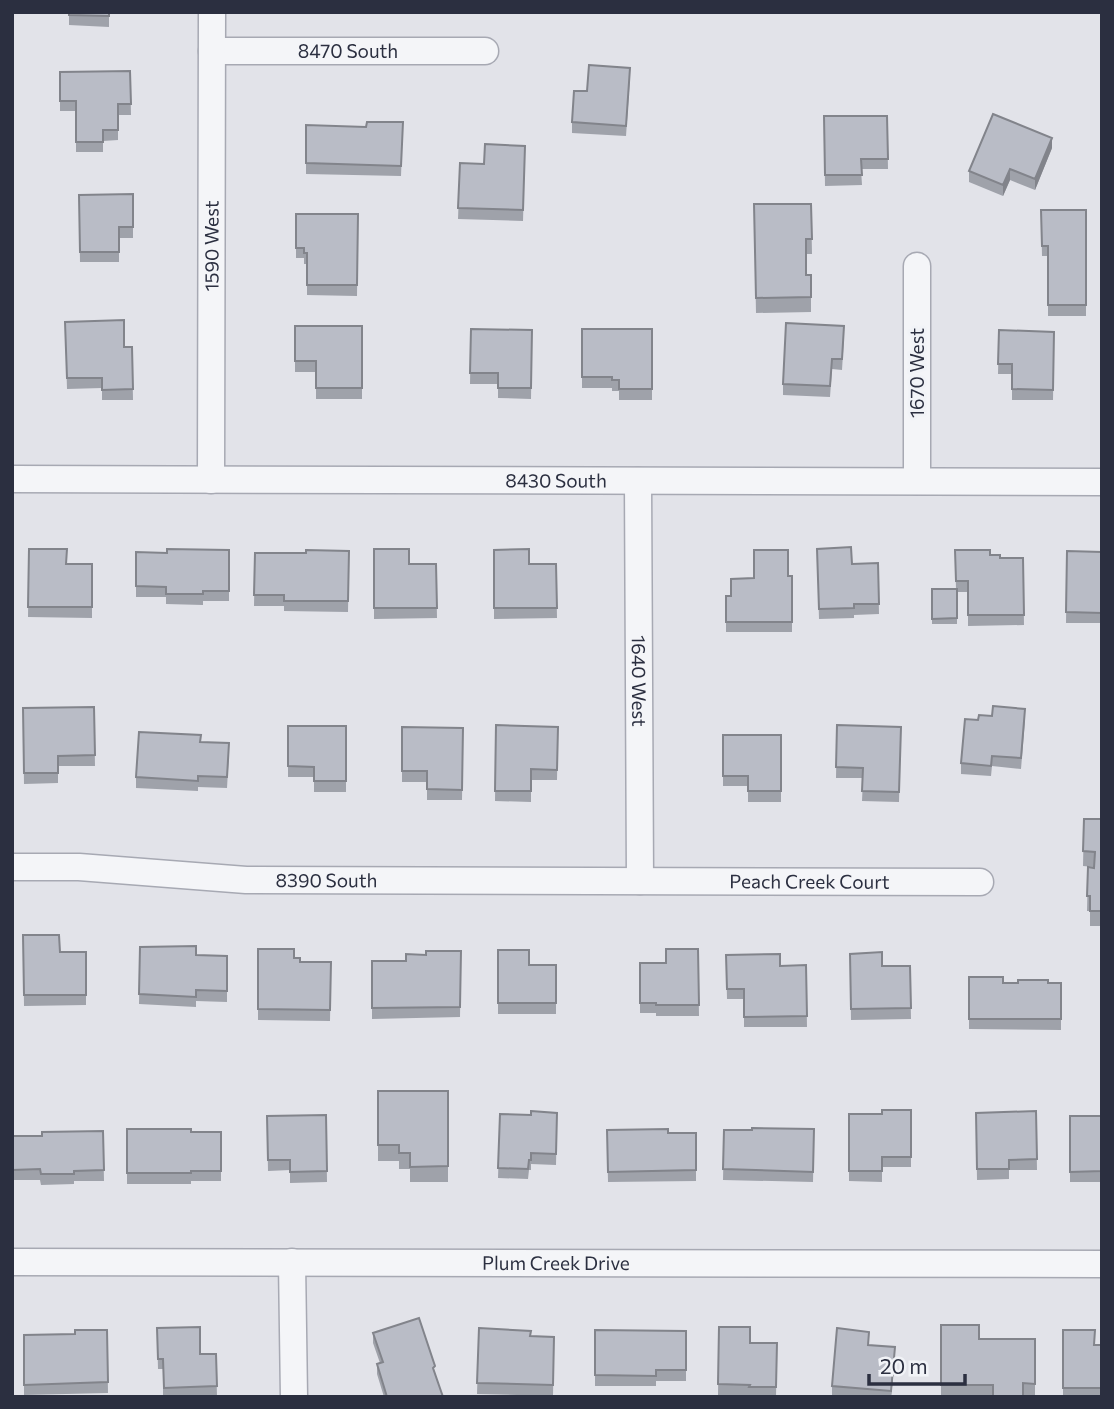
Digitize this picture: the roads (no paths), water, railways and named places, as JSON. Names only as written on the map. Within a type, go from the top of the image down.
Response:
[{"type":"street","name":"1590 West","points":[[211,480],[212,12]]},
{"type":"street","name":"8470 South","points":[[212,51],[485,51]]},
{"type":"street","name":"1670 West","points":[[917,266],[917,481]]},
{"type":"street","name":"8430 South","points":[[12,479],[1102,482]]},
{"type":"street","name":"1640 West","points":[[638,481],[640,881]]},
{"type":"street","name":"8390 South","points":[[12,867],[79,867],[246,880],[640,881]]},
{"type":"street","name":"Peach Creek Court","points":[[640,881],[980,882]]},
{"type":"street","name":"Plum Creek Drive","points":[[12,1262],[1102,1264]]},
{"type":"street","points":[[292,1262],[294,1397]]}]
